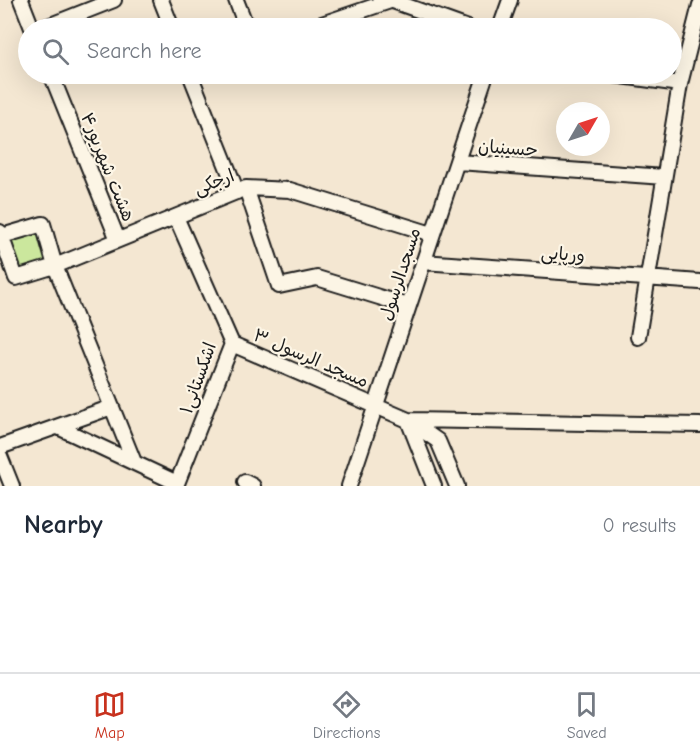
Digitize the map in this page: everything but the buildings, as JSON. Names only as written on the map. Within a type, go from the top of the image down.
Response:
[{"type":"street","points":[[21,0],[28,18]]},
{"type":"street","points":[[68,18],[114,0]]},
{"type":"street","points":[[161,0],[168,18]]},
{"type":"street","points":[[236,0],[243,18]]},
{"type":"street","points":[[339,18],[390,0],[440,18]]},
{"type":"street","points":[[504,18],[510,0]]},
{"type":"street","points":[[682,76],[700,5]]},
{"type":"street","name":"هشت شهریور۴","points":[[55,84],[118,240]]},
{"type":"street","points":[[196,84],[242,190],[279,286],[317,278],[408,306]]},
{"type":"street","name":"مسجدالرسول","points":[[349,486],[483,84]]},
{"type":"street","points":[[638,337],[680,84]]},
{"type":"street","name":"حسینیان","points":[[458,162],[663,177]]},
{"type":"street","name":"ارجکی","points":[[1,234],[15,278],[56,266],[242,190],[290,190],[432,234]]},
{"type":"street","name":"اشکستانی۱","points":[[176,217],[232,344],[177,484]]},
{"type":"street","points":[[1,234],[43,224],[56,266],[134,462]]},
{"type":"street","name":"ورپایی","points":[[423,262],[700,282]]},
{"type":"street","name":"مسجد الرسول ۳","points":[[232,344],[408,420]]},
{"type":"street","points":[[0,447],[112,407]]},
{"type":"street","points":[[408,420],[700,425]]},
{"type":"street","points":[[408,420],[434,486]]},
{"type":"street","points":[[408,420],[438,441],[457,486]]},
{"type":"street","points":[[58,427],[177,484]]},
{"type":"street","points":[[0,456],[12,486]]},
{"type":"green space","points":[[40,231],[52,264],[20,274],[9,241]]}]
